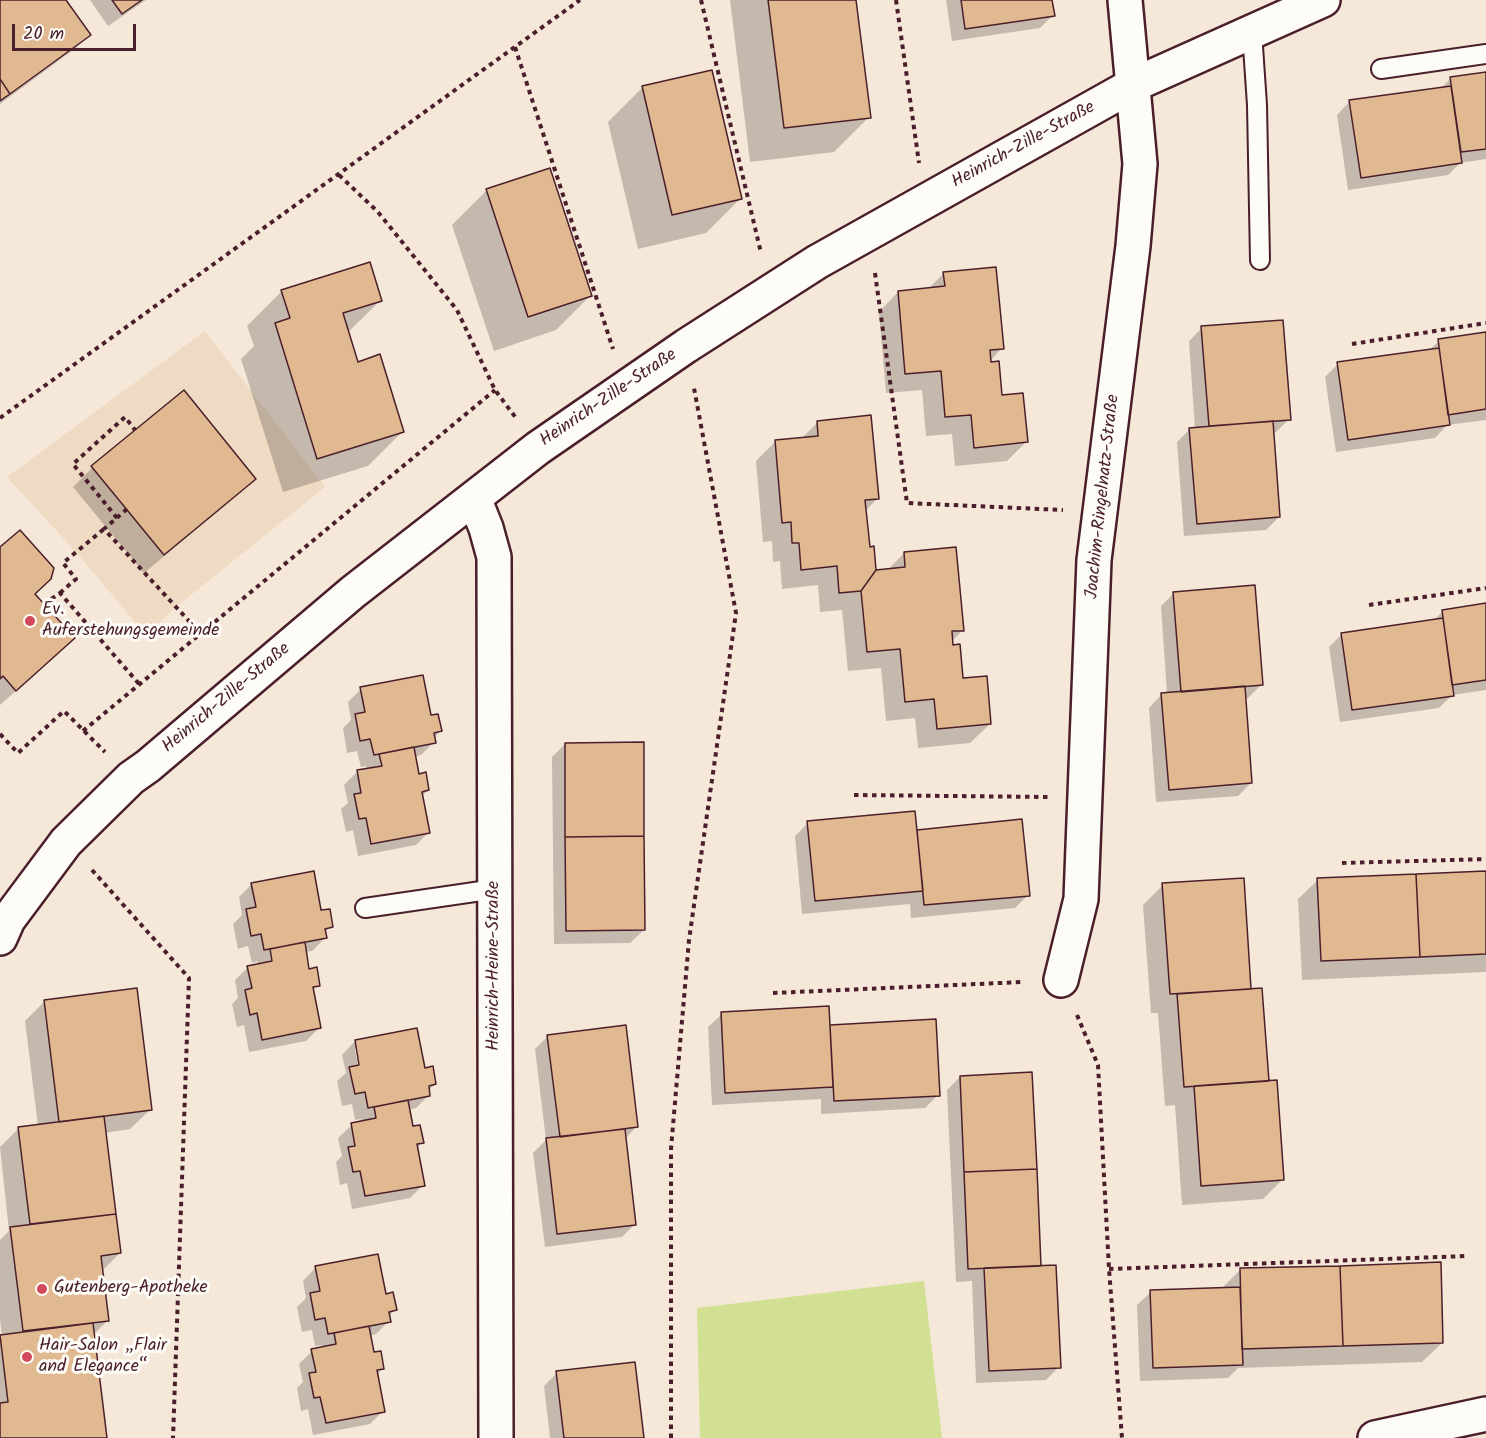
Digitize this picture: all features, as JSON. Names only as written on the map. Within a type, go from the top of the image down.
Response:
[{"type":"street","name":"Joachim-Ringelnatz-Straße","points":[[1061,980],[1081,899],[1094,560],[1133,246],[1140,164],[1125,0]]},
{"type":"street","name":"Heinrich-Zille-Straße","points":[[0,938],[8,920],[66,842],[131,778],[353,592],[538,448],[686,346],[817,262],[1133,86],[1323,0]]},
{"type":"street","name":"Heinrich-Heine-Straße","points":[[474,498],[494,557],[496,1438]]},
{"type":"street","points":[[1375,1438],[1486,1414]]},
{"type":"lane","points":[[1252,32],[1257,105],[1260,260]]},
{"type":"lane","points":[[1381,69],[1486,54]]},
{"type":"lane","points":[[365,908],[495,889]]},
{"type":"path","points":[[0,418],[580,0]]},
{"type":"path","points":[[700,0],[770,293]]},
{"type":"path","points":[[896,0],[924,202]]},
{"type":"path","points":[[515,47],[625,388]]},
{"type":"path","points":[[339,175],[378,212],[458,310],[495,390],[538,448]]},
{"type":"path","points":[[867,234],[872,251],[907,503],[1100,512]]},
{"type":"path","points":[[1352,344],[1486,323]]},
{"type":"path","points":[[671,1438],[672,1138],[689,940],[736,613],[686,346]]},
{"type":"path","points":[[83,731],[495,390]]},
{"type":"path","points":[[117,518],[73,464],[125,417],[135,430]]},
{"type":"path","points":[[44,604],[76,579],[63,563],[126,509]]},
{"type":"path","points":[[105,529],[201,634]]},
{"type":"path","points":[[1369,605],[1486,588]]},
{"type":"path","points":[[60,593],[140,685]]},
{"type":"path","points":[[0,734],[18,753],[64,711],[131,778]]},
{"type":"path","points":[[854,795],[1084,797]]},
{"type":"path","points":[[66,842],[189,978],[173,1438]]},
{"type":"path","points":[[1342,863],[1486,859]]},
{"type":"path","points":[[773,993],[1061,980],[1098,1065],[1109,1269],[1122,1438]]},
{"type":"path","points":[[1109,1269],[1467,1256]]},
{"type":"shaded area","points":[[205,331],[325,487],[176,607],[146,635],[76,552],[7,477]]},
{"type":"green space","points":[[924,1281],[942,1438],[700,1438],[697,1308]]},
{"type":"building","points":[[0,0],[66,0],[91,35],[10,94],[0,79]]},
{"type":"building","points":[[112,0],[142,0],[122,14]]},
{"type":"building","points":[[768,0],[856,0],[871,118],[784,128]]},
{"type":"building","points":[[961,0],[1052,0],[1055,16],[965,29]]},
{"type":"building","points":[[712,70],[742,199],[672,215],[642,86]]},
{"type":"building","points":[[1486,72],[1486,149],[1461,152],[1450,77]]},
{"type":"building","points":[[0,79],[10,94],[0,101]]},
{"type":"building","points":[[1451,86],[1462,163],[1361,178],[1349,100]]},
{"type":"building","points":[[550,168],[592,296],[528,317],[486,189]]},
{"type":"building","points":[[370,262],[382,301],[343,313],[358,362],[380,354],[404,432],[317,459],[275,323],[290,318],[281,290]]},
{"type":"building","points":[[996,267],[1004,349],[990,350],[991,362],[999,361],[1002,395],[1023,393],[1028,442],[974,448],[971,415],[945,417],[941,371],[905,374],[898,291],[945,286],[943,272]]},
{"type":"building","points":[[1283,320],[1291,420],[1209,426],[1201,326]]},
{"type":"building","points":[[1486,332],[1486,409],[1448,415],[1438,339]]},
{"type":"building","points":[[1439,348],[1450,425],[1348,440],[1337,362]]},
{"type":"building","points":[[184,390],[256,479],[164,555],[91,466]]},
{"type":"building","points":[[871,415],[879,499],[865,500],[870,547],[874,546],[876,570],[861,591],[839,593],[837,566],[801,570],[799,543],[792,543],[791,522],[782,523],[775,440],[818,436],[817,421]]},
{"type":"building","points":[[1273,421],[1280,517],[1197,524],[1189,428]]},
{"type":"building","name":"Ev. Auferstehungsgemeinde","points":[[20,530],[54,568],[51,579],[35,594],[75,638],[16,691],[3,676],[0,679],[0,547]]},
{"type":"building","points":[[956,547],[964,631],[952,631],[953,645],[960,644],[963,678],[987,676],[991,724],[937,729],[934,699],[905,702],[900,649],[867,652],[861,591],[876,570],[905,567],[904,552]]},
{"type":"building","points":[[1255,585],[1263,685],[1181,692],[1173,592]]},
{"type":"building","points":[[1486,603],[1486,680],[1452,685],[1442,610]]},
{"type":"building","points":[[1443,618],[1454,696],[1352,710],[1341,633]]},
{"type":"building","points":[[423,675],[431,715],[438,714],[442,731],[434,733],[436,743],[374,755],[370,739],[360,741],[355,714],[365,712],[360,687]]},
{"type":"building","points":[[1245,686],[1252,783],[1169,790],[1161,693]]},
{"type":"building","points":[[644,742],[644,836],[565,837],[565,743]]},
{"type":"building","points":[[414,747],[419,774],[426,772],[429,790],[422,792],[430,833],[371,844],[366,818],[359,819],[354,794],[361,793],[357,770],[382,766],[379,754]]},
{"type":"building","points":[[915,811],[923,891],[815,901],[807,821]]},
{"type":"building","points":[[1022,819],[1030,896],[924,905],[917,830]]},
{"type":"building","points":[[644,836],[645,930],[566,931],[565,837]]},
{"type":"building","points":[[314,871],[321,910],[330,909],[333,927],[325,929],[327,938],[264,950],[261,934],[251,936],[246,909],[256,907],[251,883]]},
{"type":"building","points":[[1486,871],[1486,954],[1420,957],[1416,874]]},
{"type":"building","points":[[1416,874],[1420,957],[1321,961],[1317,878]]},
{"type":"building","points":[[1244,878],[1251,989],[1170,994],[1162,883]]},
{"type":"building","points":[[305,942],[309,969],[317,967],[320,986],[313,987],[321,1028],[262,1040],[257,1013],[250,1015],[245,990],[252,988],[247,966],[272,961],[270,949]]},
{"type":"building","points":[[137,988],[152,1110],[59,1122],[44,1000]]},
{"type":"building","points":[[1262,988],[1269,1081],[1184,1087],[1177,994]]},
{"type":"building","points":[[829,1006],[833,1087],[725,1093],[721,1012]]},
{"type":"building","points":[[936,1019],[940,1096],[834,1101],[830,1025]]},
{"type":"building","points":[[626,1025],[638,1127],[560,1137],[547,1035]]},
{"type":"building","points":[[417,1028],[425,1068],[433,1066],[436,1084],[429,1086],[430,1096],[368,1108],[365,1092],[355,1094],[349,1067],[359,1065],[355,1040]]},
{"type":"building","points":[[1032,1072],[1037,1169],[964,1172],[960,1076]]},
{"type":"building","points":[[1277,1080],[1284,1180],[1201,1186],[1194,1086]]},
{"type":"building","points":[[408,1100],[413,1126],[420,1125],[424,1143],[417,1144],[425,1186],[365,1196],[360,1171],[353,1172],[348,1147],[355,1146],[351,1123],[376,1118],[374,1107]]},
{"type":"building","points":[[104,1116],[116,1214],[30,1224],[18,1127]]},
{"type":"building","points":[[625,1129],[636,1225],[557,1234],[546,1138]]},
{"type":"building","points":[[1037,1169],[1041,1266],[968,1269],[964,1172]]},
{"type":"building","points":[[116,1214],[121,1253],[101,1256],[109,1321],[23,1331],[10,1227]]},
{"type":"building","points":[[378,1254],[386,1294],[393,1292],[397,1310],[389,1312],[391,1322],[328,1334],[325,1318],[315,1320],[310,1293],[320,1291],[315,1266]]},
{"type":"building","points":[[1441,1262],[1443,1343],[1343,1346],[1340,1266]]},
{"type":"building","points":[[1056,1265],[1061,1368],[989,1371],[984,1268]]},
{"type":"building","points":[[1340,1266],[1343,1346],[1242,1349],[1240,1268]]},
{"type":"building","points":[[1240,1287],[1243,1365],[1153,1368],[1150,1290]]},
{"type":"building","points":[[93,1323],[107,1438],[0,1438],[0,1403],[8,1402],[0,1335]]},
{"type":"building","points":[[369,1326],[374,1352],[381,1351],[384,1369],[377,1370],[385,1412],[326,1423],[320,1397],[314,1398],[309,1373],[316,1372],[311,1349],[336,1344],[334,1333]]},
{"type":"building","points":[[635,1362],[644,1438],[564,1438],[556,1371]]},
{"type":"place","name":"Ev. Auferstehungsgemeinde","points":[[30,621]]},
{"type":"place","name":"Gutenberg-Apotheke","points":[[42,1289]]},
{"type":"place","name":"Hair-Salon „Flair and Elegance“","points":[[27,1357]]}]
